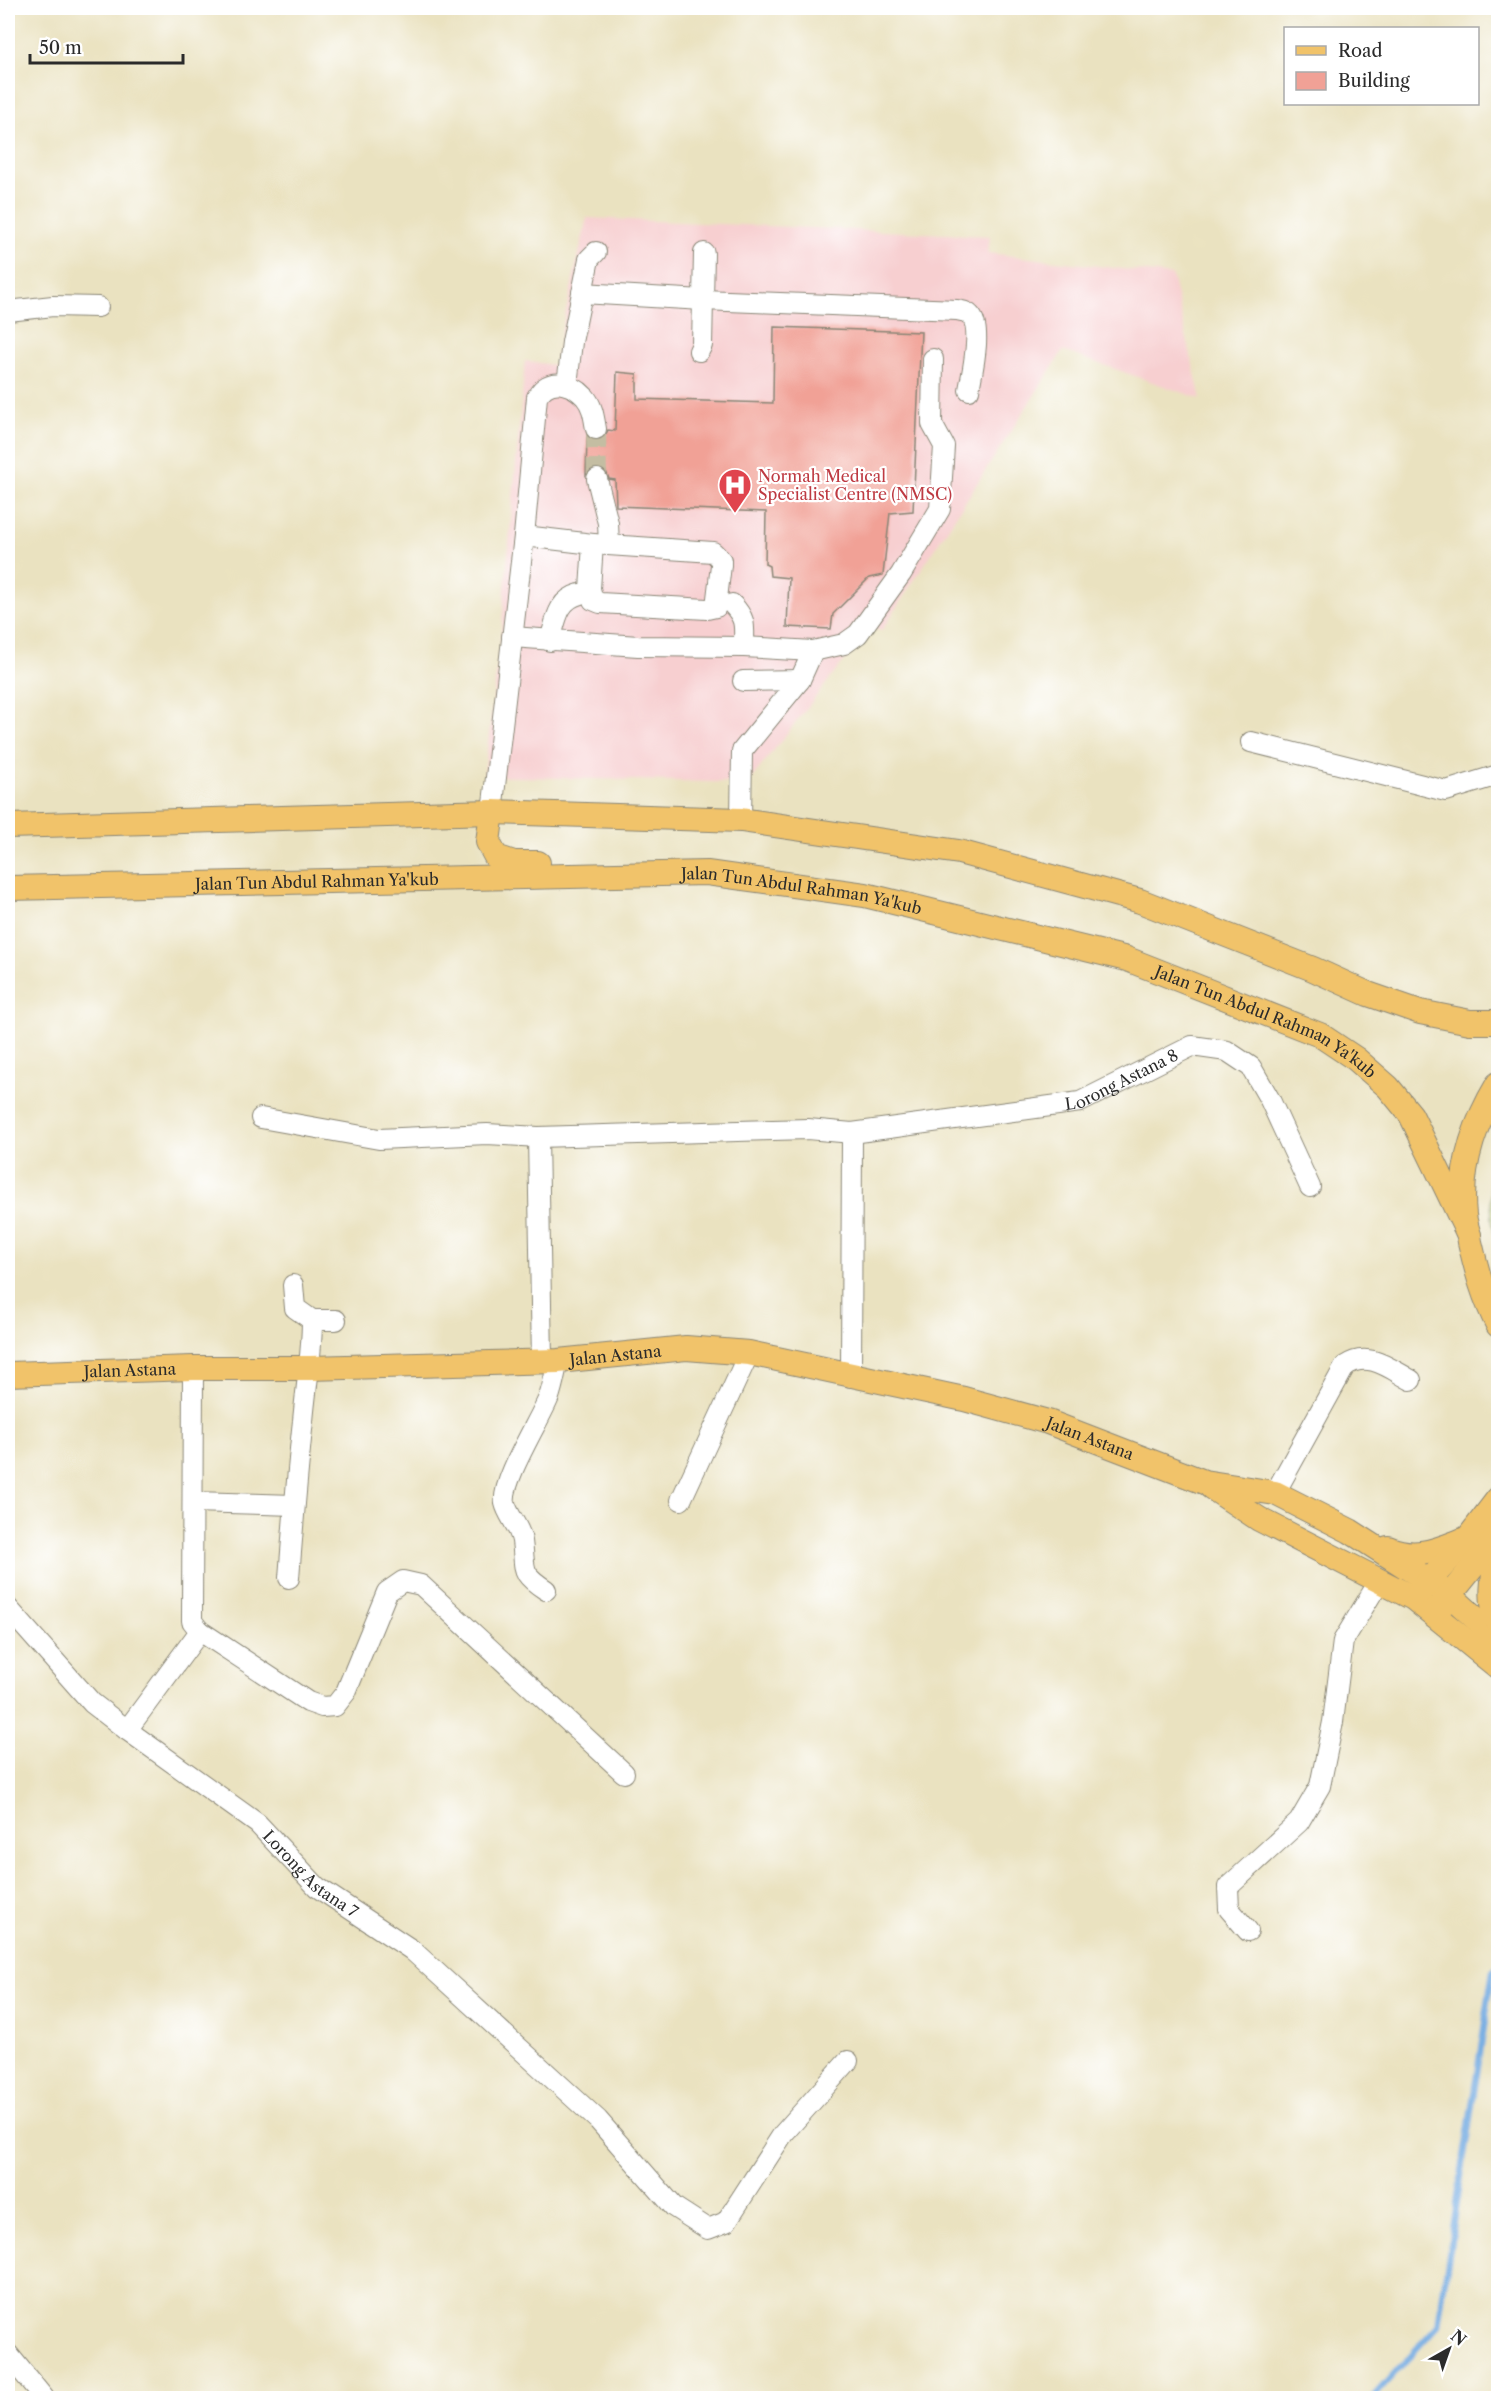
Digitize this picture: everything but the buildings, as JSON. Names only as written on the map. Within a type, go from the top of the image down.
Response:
[{"type":"main road","points":[[492,812],[488,842],[496,856],[514,863],[671,865],[707,873]]},
{"type":"main road","points":[[8,826],[492,812],[741,819],[959,852],[1140,902],[1313,969],[1368,994],[1420,1012],[1470,1022],[1498,1022]]},
{"type":"main road","name":"Jalan Tun Abdul Rahman Ya'kub","points":[[8,888],[707,873],[865,895],[1127,959],[1320,1035],[1364,1066],[1388,1087],[1411,1115],[1469,1235]]},
{"type":"main road","points":[[1498,1084],[1479,1122],[1463,1175],[1464,1218],[1477,1275],[1498,1325]]},
{"type":"main road","name":"Jalan Astana","points":[[8,1374],[550,1361],[686,1348],[749,1353],[964,1400],[1048,1422],[1204,1482],[1275,1493],[1350,1531],[1421,1589],[1434,1615],[1498,1666]]},
{"type":"main road","name":"Jalan Astana","points":[[1204,1482],[1259,1519],[1380,1580],[1450,1595],[1498,1639]]},
{"type":"main road","points":[[1421,1589],[1469,1537],[1498,1499]]},
{"type":"main road","points":[[1350,1531],[1400,1554],[1420,1554],[1469,1537]]},
{"type":"main road","points":[[1434,1615],[1498,1536]]},
{"type":"main road","points":[[1498,1557],[1492,1580],[1494,1612],[1498,1623]]},
{"type":"street","points":[[567,385],[572,342],[589,259],[596,252]]},
{"type":"street","points":[[699,351],[702,345],[704,253]]},
{"type":"street","points":[[582,292],[703,300],[957,310],[968,313],[975,321],[975,353],[969,390]]},
{"type":"street","points":[[8,311],[53,306],[98,308]]},
{"type":"street","points":[[512,637],[691,648],[744,647],[813,651],[844,644],[858,634],[901,574],[939,513],[944,446],[932,424],[933,359]]},
{"type":"street","points":[[492,812],[524,536],[537,397],[544,386],[559,382],[586,398],[592,408],[596,429]]},
{"type":"street","points":[[524,536],[601,544],[713,552],[721,565],[716,606],[707,609],[600,603],[593,600],[590,589],[601,544],[608,523],[597,479]]},
{"type":"street","points":[[550,641],[559,608],[565,601],[580,594]]},
{"type":"street","points":[[732,604],[742,615],[744,647]]},
{"type":"street","points":[[741,819],[742,751],[800,680],[813,651]]},
{"type":"street","points":[[743,681],[800,680]]},
{"type":"street","points":[[1251,742],[1446,791],[1498,775]]},
{"type":"street","name":"Lorong Astana 8","points":[[261,1118],[379,1139],[487,1134],[538,1137],[808,1129],[852,1133],[1080,1102],[1192,1046],[1227,1051],[1251,1067],[1270,1100],[1310,1187]]},
{"type":"street","points":[[851,1377],[852,1133]]},
{"type":"street","points":[[538,1137],[550,1361],[549,1395],[519,1459],[508,1486],[505,1503],[522,1538],[524,1567],[528,1578],[546,1590]]},
{"type":"street","points":[[293,1285],[295,1308],[312,1320],[336,1320]]},
{"type":"street","points":[[289,1578],[294,1505],[310,1368],[312,1320]]},
{"type":"street","points":[[681,1500],[749,1353]]},
{"type":"street","points":[[1275,1493],[1345,1366],[1356,1359],[1372,1360],[1411,1380]]},
{"type":"street","points":[[193,1368],[192,1621],[200,1631],[308,1702],[322,1707],[335,1706],[346,1692],[387,1592],[403,1581],[421,1585],[624,1773]]},
{"type":"street","points":[[193,1502],[294,1505]]},
{"type":"street","points":[[1248,1931],[1229,1909],[1228,1887],[1299,1822],[1320,1786],[1333,1722],[1343,1641],[1380,1580]]},
{"type":"street","name":"Lorong Astana 7","points":[[8,1608],[92,1703],[258,1824],[317,1887],[411,1950],[492,2021],[598,2120],[674,2207],[708,2229],[726,2222],[783,2134],[848,2061]]},
{"type":"street","points":[[127,1730],[200,1631]]},
{"type":"street","points":[[8,2354],[44,2398]]},
{"type":"shaded area","name":"Normah Medical Specialist Centre (NMSC)","points":[[587,218],[990,236],[988,253],[1172,275],[1201,399],[1063,351],[882,630],[870,628],[748,783],[484,776],[501,634],[525,361],[554,365]]},
{"type":"green space","points":[[1498,1149],[1498,1252],[1492,1220],[1490,1179]]},
{"type":"waterway","points":[[1372,2398],[1438,2325],[1493,1970],[1498,1966]]},
{"type":"tunnel","points":[[596,429],[597,479]]},
{"type":"place","name":"Normah Medical Specialist Centre (NMSC)","points":[[735,514]]}]
